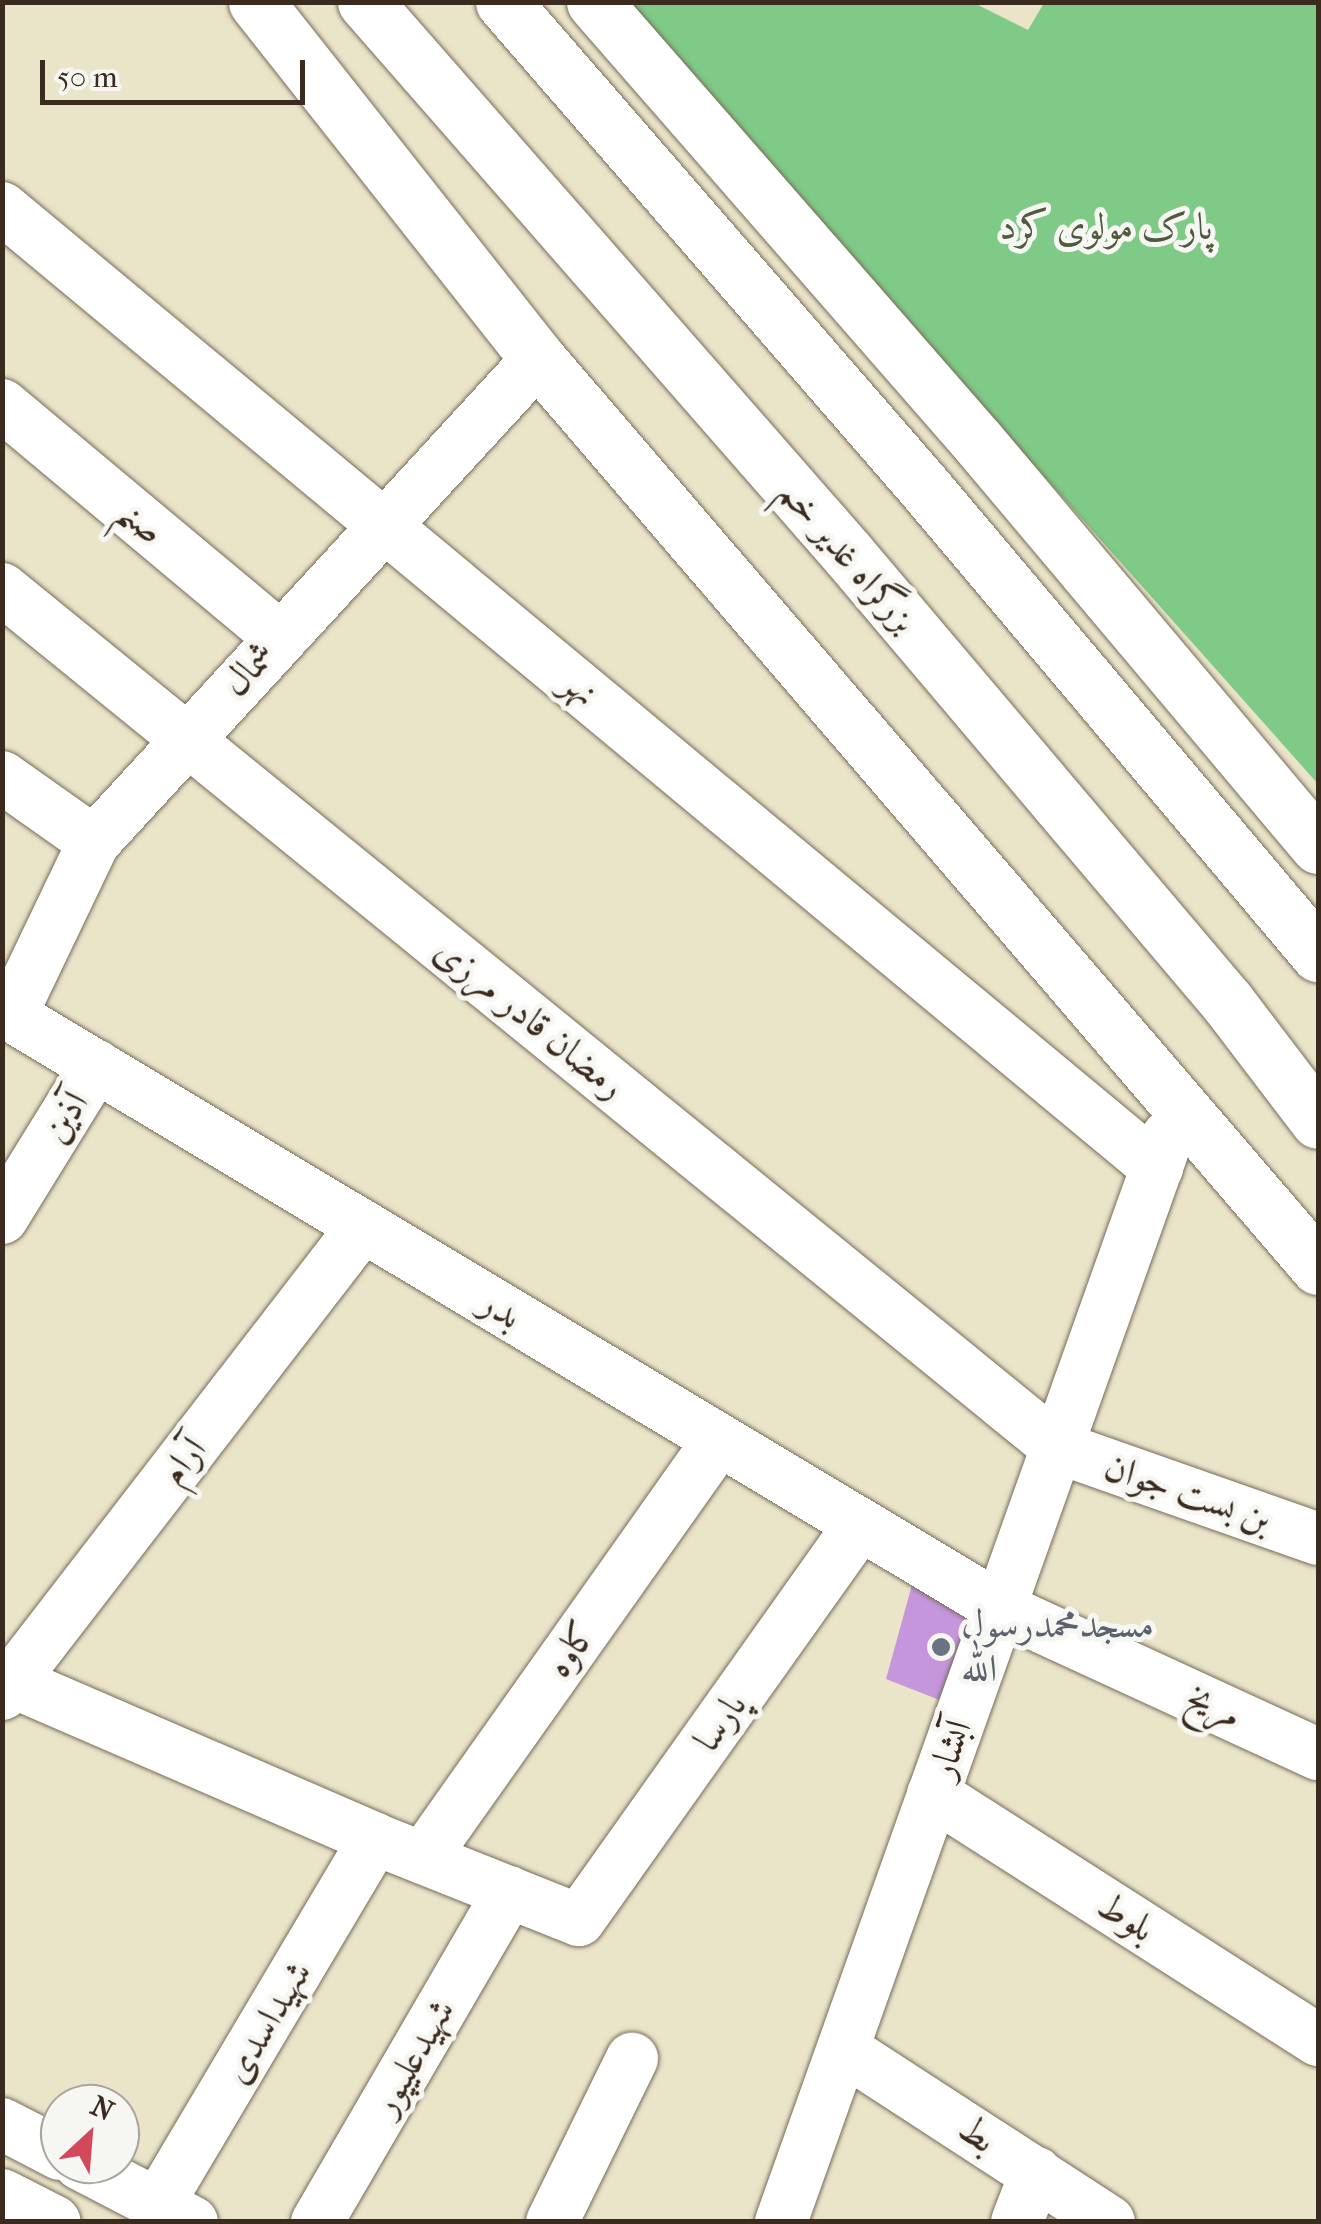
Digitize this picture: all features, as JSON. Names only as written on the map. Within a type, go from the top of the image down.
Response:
[{"type":"main road","name":"بزرگراه غدیر خم","points":[[365,2],[848,554],[1228,1003],[1318,1121]]},
{"type":"main road","points":[[504,2],[925,488],[1318,954]]},
{"type":"main road","points":[[594,2],[978,442],[1318,846]]},
{"type":"main road","points":[[270,13],[538,359],[1318,1267]]},
{"type":"street","name":"نهر","points":[[2,208],[1157,1168]]},
{"type":"street","name":"شمال","points":[[7,1012],[94,842],[538,359]]},
{"type":"street","name":"صنم","points":[[2,405],[279,637]]},
{"type":"street","name":"رمضان قادر مرزی","points":[[2,590],[1058,1447]]},
{"type":"street","points":[[2,777],[94,842]]},
{"type":"street","name":"بدر","points":[[7,1012],[1000,1608]]},
{"type":"street","name":"آذین","points":[[2,1218],[96,1066]]},
{"type":"street","name":"آبشار","points":[[781,2222],[1179,1106]]},
{"type":"street","name":"آرام","points":[[8,1688],[363,1226]]},
{"type":"street","name":"کاوه","points":[[423,1858],[719,1440]]},
{"type":"street","name":"بن بست جوان","points":[[1058,1447],[1318,1539]]},
{"type":"street","name":"پارسا","points":[[508,1892],[579,1920],[860,1525]]},
{"type":"street","name":"مریخ","points":[[1000,1608],[1318,1754]]},
{"type":"street","points":[[8,1688],[508,1892]]},
{"type":"street","name":"بلوط","points":[[934,1794],[1318,2040]]},
{"type":"street","name":"شهیداسدی","points":[[175,2213],[375,1840]]},
{"type":"street","name":"شهیدعلیپور","points":[[317,2222],[508,1892]]},
{"type":"street","name":"بط","points":[[843,2048],[1109,2222]]},
{"type":"street","points":[[552,2222],[632,2059]]},
{"type":"street","points":[[2,2124],[40,2144]]},
{"type":"street","points":[[1017,2222],[1036,2172]]},
{"type":"street","points":[[119,2184],[175,2213]]},
{"type":"street","points":[[2,2195],[55,2222]]},
{"type":"green space","name":"پارک مولوی کرد","points":[[623,3],[974,3],[1028,30],[1044,3],[1318,3],[1318,784]]},
{"type":"building","name":"مسجدمحمدرسول الله","points":[[915,1574],[994,1614],[970,1712],[886,1679]]},
{"type":"place","name":"مسجدمحمدرسول الله","points":[[941,1647]]}]
